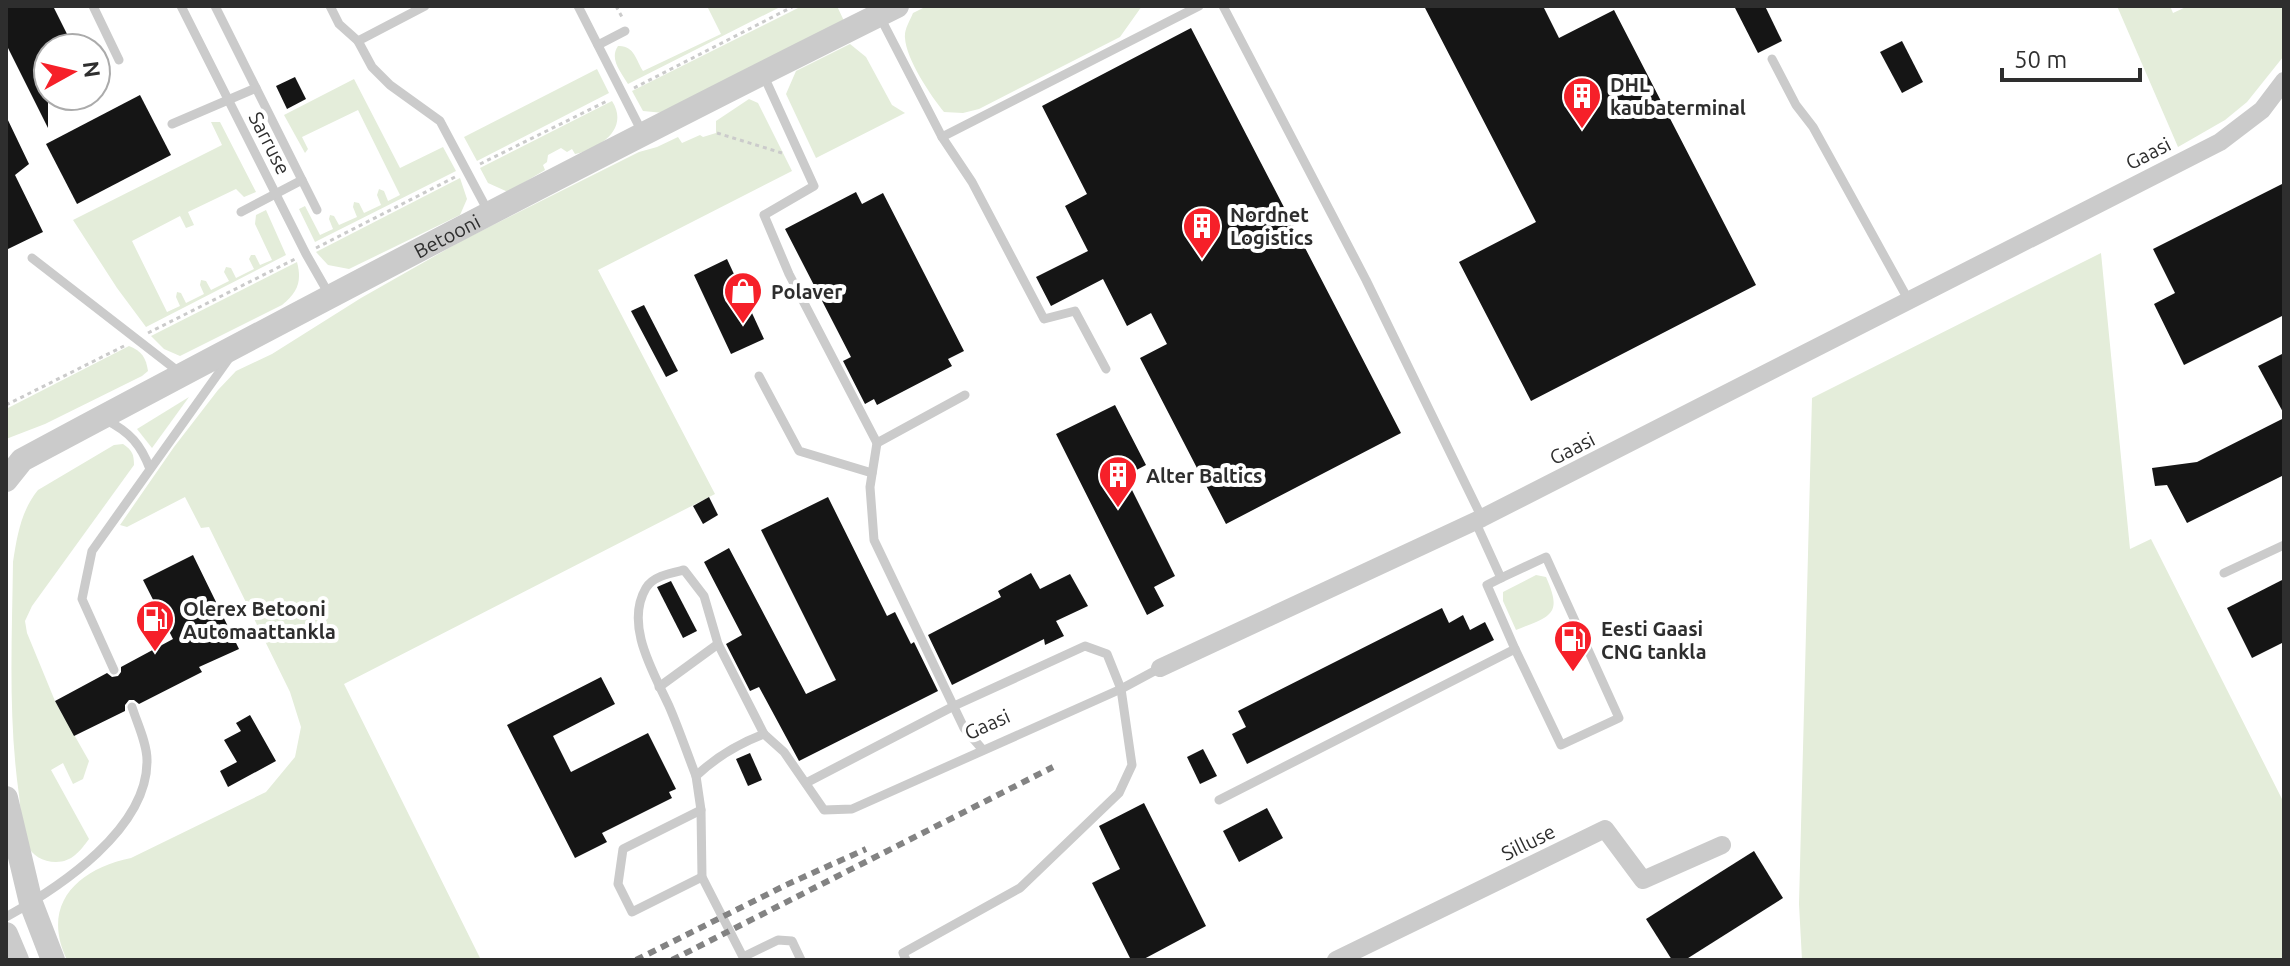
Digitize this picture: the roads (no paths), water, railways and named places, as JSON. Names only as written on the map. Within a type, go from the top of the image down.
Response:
[{"type":"street","name":"Betooni","points":[[6,480],[22,460],[101,417],[489,213],[888,11]]},
{"type":"street","name":"Gaasi","points":[[1160,668],[1478,520],[2220,142],[2262,110],[2284,81]]},
{"type":"street","points":[[6,798],[31,903],[53,960]]},
{"type":"street","name":"Silluse","points":[[1336,960],[1605,829],[1643,880],[1722,845]]},
{"type":"street","points":[[6,934],[17,960]]},
{"type":"lane","points":[[93,6],[119,60]]},
{"type":"lane","name":"Sarruse","points":[[181,6],[330,296]]},
{"type":"lane","points":[[215,6],[317,210]]},
{"type":"lane","points":[[330,6],[339,24],[358,41],[372,67],[390,85],[440,121],[489,213]]},
{"type":"lane","points":[[358,41],[425,6]]},
{"type":"lane","points":[[578,6],[644,135]]},
{"type":"lane","points":[[942,137],[1199,6]]},
{"type":"lane","points":[[1223,6],[1366,280],[1478,520],[1501,578]]},
{"type":"lane","points":[[888,11],[942,137],[972,182],[1044,319],[1075,311],[1106,369]]},
{"type":"lane","points":[[598,45],[625,27]]},
{"type":"lane","points":[[1772,59],[1909,301]]},
{"type":"lane","points":[[763,74],[814,186],[764,215],[789,274],[877,443],[870,487],[874,540],[964,728],[983,750]]},
{"type":"lane","points":[[172,124],[256,88]]},
{"type":"lane","points":[[241,212],[302,180]]},
{"type":"lane","points":[[32,258],[182,374]]},
{"type":"lane","points":[[114,670],[82,599],[92,551],[239,344]]},
{"type":"lane","points":[[759,376],[799,451],[872,473]]},
{"type":"lane","points":[[877,443],[965,395]]},
{"type":"lane","points":[[101,417],[132,435],[143,449],[150,469]]},
{"type":"lane","points":[[2224,573],[2284,545]]},
{"type":"lane","points":[[1546,557],[1619,718],[1561,745],[1487,585],[1501,578],[1546,557]]},
{"type":"lane","points":[[801,960],[792,941],[778,940],[743,957],[702,877],[701,810],[696,776],[649,668],[639,633],[640,607],[646,587],[660,576],[684,570],[704,596],[718,644],[764,734],[784,752],[806,783],[954,706],[1085,646],[1107,654],[1121,689],[1132,765],[1119,793],[1020,888],[903,953],[906,960]]},
{"type":"lane","points":[[659,687],[718,644]]},
{"type":"lane","points":[[1219,800],[1515,649]]},
{"type":"lane","name":"Gaasi","points":[[806,783],[824,810],[852,809],[1121,689],[1160,668]]},
{"type":"lane","points":[[6,917],[31,903],[106,848],[143,793],[147,758],[132,707]]},
{"type":"lane","points":[[696,776],[710,762],[742,742],[764,734]]},
{"type":"lane","points":[[701,810],[623,849],[618,884],[632,912],[702,877]]},
{"type":"railway","points":[[672,960],[1053,767]]},
{"type":"railway","points":[[636,960],[866,849]]},
{"type":"place","name":"DHL kaubaterminal","points":[[1582,130]]},
{"type":"place","name":"Nordnet Logistics","points":[[1202,260]]},
{"type":"place","name":"Polaver","points":[[743,325]]},
{"type":"place","name":"Alter Baltics","points":[[1118,509]]},
{"type":"place","name":"Olerex Betooni Automaattankla","points":[[155,653]]},
{"type":"place","name":"Eesti Gaasi CNG tankla","points":[[1573,673]]}]
